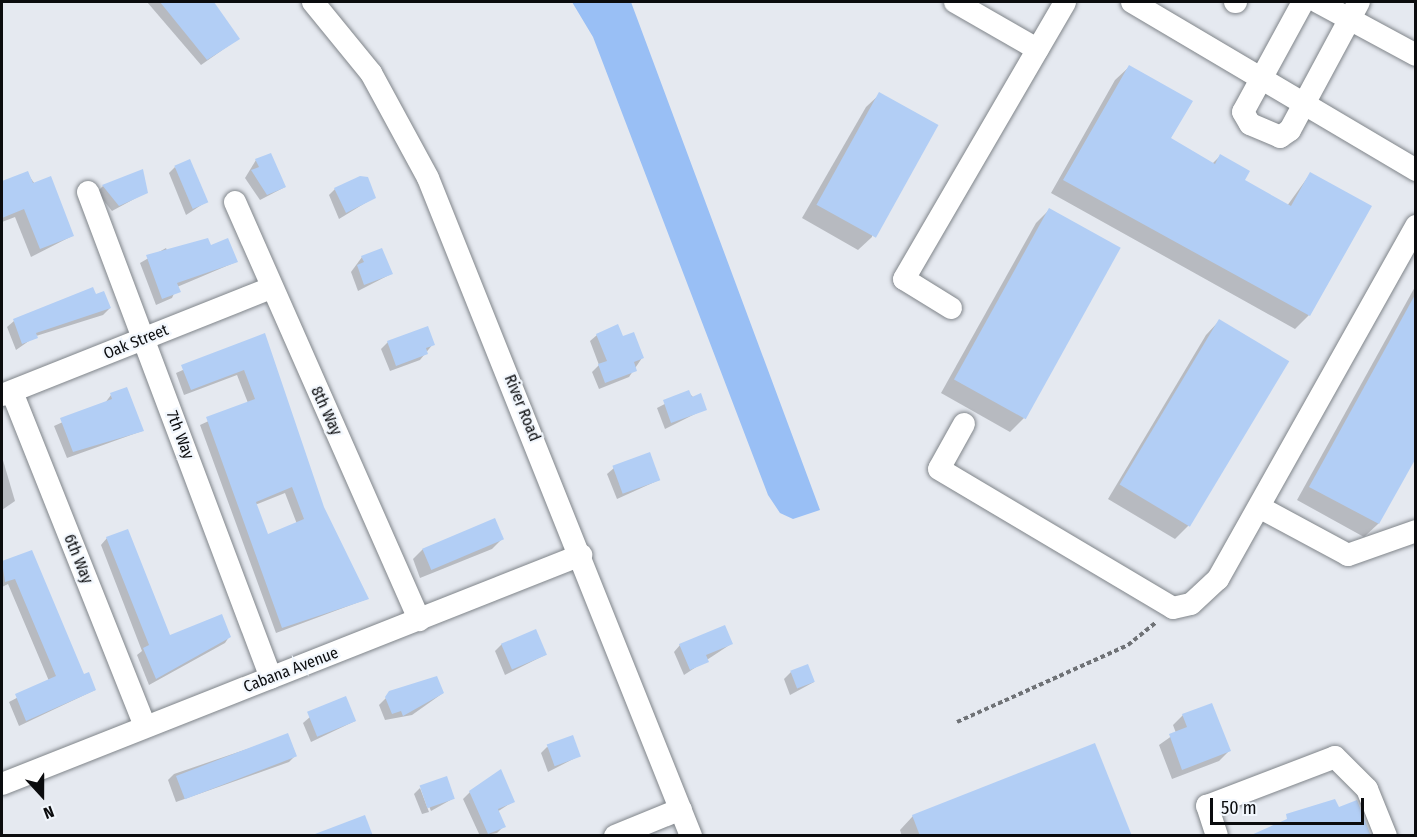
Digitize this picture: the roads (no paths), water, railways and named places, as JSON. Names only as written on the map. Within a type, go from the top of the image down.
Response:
[{"type":"street","name":"River Road","points":[[313,2],[371,73],[428,178],[581,555],[691,836]]},
{"type":"street","points":[[955,2],[992,10],[1037,49]]},
{"type":"street","points":[[951,308],[904,279],[1065,2]]},
{"type":"street","points":[[1132,2],[1305,102],[1416,170]]},
{"type":"street","points":[[1303,2],[1243,112],[1262,131],[1280,137],[1290,130],[1354,10]]},
{"type":"street","points":[[1318,2],[1354,10],[1416,55]]},
{"type":"street","name":"7th Way","points":[[87,192],[271,678]]},
{"type":"street","name":"8th Way","points":[[235,202],[269,289],[419,620]]},
{"type":"street","points":[[964,424],[939,469],[1173,608],[1206,595],[1259,507],[1416,226]]},
{"type":"street","name":"Oak Street","points":[[7,393],[269,289]]},
{"type":"street","name":"6th Way","points":[[7,393],[145,727]]},
{"type":"street","points":[[1259,507],[1348,555],[1416,531]]},
{"type":"street","name":"Cabana Avenue","points":[[2,784],[581,555]]},
{"type":"street","points":[[1217,836],[1207,806],[1335,757],[1367,789],[1386,836]]},
{"type":"street","points":[[615,836],[681,809]]}]
